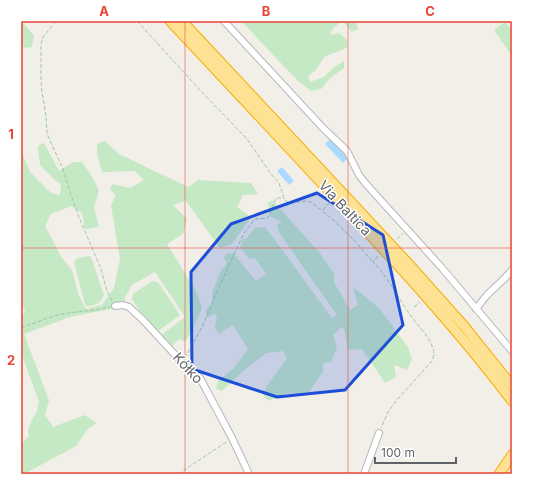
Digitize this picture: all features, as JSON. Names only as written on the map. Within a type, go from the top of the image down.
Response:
[{"type":"highway","name":"Via Baltica","points":[[170,21],[376,241],[457,332],[512,401]]},
{"type":"highway","name":"Via Baltica","points":[[182,21],[417,272],[464,326],[512,386]]},
{"type":"highway","points":[[499,384],[512,409]]},
{"type":"highway","points":[[501,471],[512,455]]},
{"type":"highway","points":[[501,471],[512,462]]},
{"type":"street","points":[[224,21],[323,128],[347,151],[359,175],[366,184],[442,268],[512,351]]},
{"type":"street","points":[[476,308],[487,294],[512,270]]},
{"type":"street","name":"Kółko","points":[[115,306],[123,305],[129,307],[189,370],[200,378],[232,438],[249,474]]},
{"type":"street","points":[[364,474],[379,433]]},
{"type":"path","points":[[21,328],[64,314],[115,306],[107,290],[101,269],[79,217],[64,169],[58,160],[47,134],[41,81],[40,44],[43,37],[56,21]]},
{"type":"path","points":[[137,21],[247,140],[279,183],[284,198],[287,202],[311,202],[353,239],[386,278],[410,315],[429,339],[434,355],[432,361],[395,402],[388,412],[379,433]]},
{"type":"path","points":[[183,363],[202,327],[244,233],[255,219],[268,218],[276,198],[284,198]]},
{"type":"path","points":[[323,210],[330,203]]},
{"type":"path","points":[[396,240],[407,230]]},
{"type":"path","points":[[373,262],[378,256]]},
{"type":"path","points":[[414,307],[420,302]]},
{"type":"path","points":[[178,474],[232,438]]},
{"type":"highlighted area","points":[[317,193],[383,235],[403,325],[345,390],[277,397],[192,369],[191,272],[231,224]]},
{"type":"green space","points":[[21,21],[34,35],[32,47],[26,48],[21,46]]},
{"type":"green space","points":[[241,21],[341,21],[330,32],[331,35],[339,33],[346,39],[348,47],[324,57],[316,70],[308,76],[310,82],[324,77],[333,68],[344,61],[344,68],[330,78],[321,89],[311,91],[297,80]]},
{"type":"green space","points":[[342,21],[356,21],[358,29],[352,32]]},
{"type":"green space","points":[[505,22],[512,31],[512,56],[494,30]]},
{"type":"green space","points":[[105,141],[119,154],[188,187],[198,180],[251,183],[258,194],[243,195],[237,207],[251,217],[232,244],[220,248],[186,201],[173,205],[187,219],[183,234],[167,244],[196,291],[202,308],[192,331],[185,342],[179,339],[172,346],[160,336],[185,317],[155,272],[132,285],[125,297],[125,306],[70,317],[24,334],[49,400],[45,415],[53,427],[85,415],[96,423],[87,430],[76,446],[24,474],[21,474],[21,444],[29,436],[28,430],[37,411],[39,402],[21,352],[21,316],[25,312],[23,304],[21,304],[21,151],[30,172],[51,193],[60,195],[61,184],[57,182],[40,165],[38,146],[44,143],[59,171],[73,162],[82,162],[93,178],[99,191],[94,207],[99,227],[85,229],[82,213],[71,206],[51,214],[45,226],[62,258],[72,270],[79,296],[86,309],[102,305],[114,288],[120,259],[111,205],[116,195],[110,190],[112,184],[130,188],[144,180],[135,171],[102,172],[97,154],[97,144]]},
{"type":"green space","points":[[273,201],[319,252],[334,274],[334,282],[350,310],[358,305],[353,287],[379,308],[408,347],[412,359],[407,370],[394,365],[396,377],[385,383],[362,349],[348,349],[344,329],[341,327],[333,335],[337,347],[331,362],[323,363],[323,371],[309,392],[284,394],[268,401],[263,394],[270,381],[287,359],[283,351],[266,353],[243,371],[222,391],[216,389],[218,381],[233,369],[248,349],[233,325],[219,334],[215,327],[217,317],[215,314],[207,317],[206,310],[212,303],[212,293],[221,270],[227,264],[224,258],[226,254],[233,253],[256,281],[266,274],[255,258],[250,259],[240,248],[243,239],[246,239],[255,227],[266,228],[332,318],[337,315],[280,234],[277,226],[281,221],[270,216],[268,202]]},
{"type":"green space","points":[[90,256],[104,295],[97,304],[87,306],[85,304],[74,262],[78,258]]},
{"type":"green space","points":[[152,281],[158,282],[180,315],[157,332],[132,299],[133,294]]},
{"type":"water","points":[[330,139],[348,158],[343,163],[325,144]]},
{"type":"water","points":[[282,167],[294,181],[289,185],[277,171]]}]
